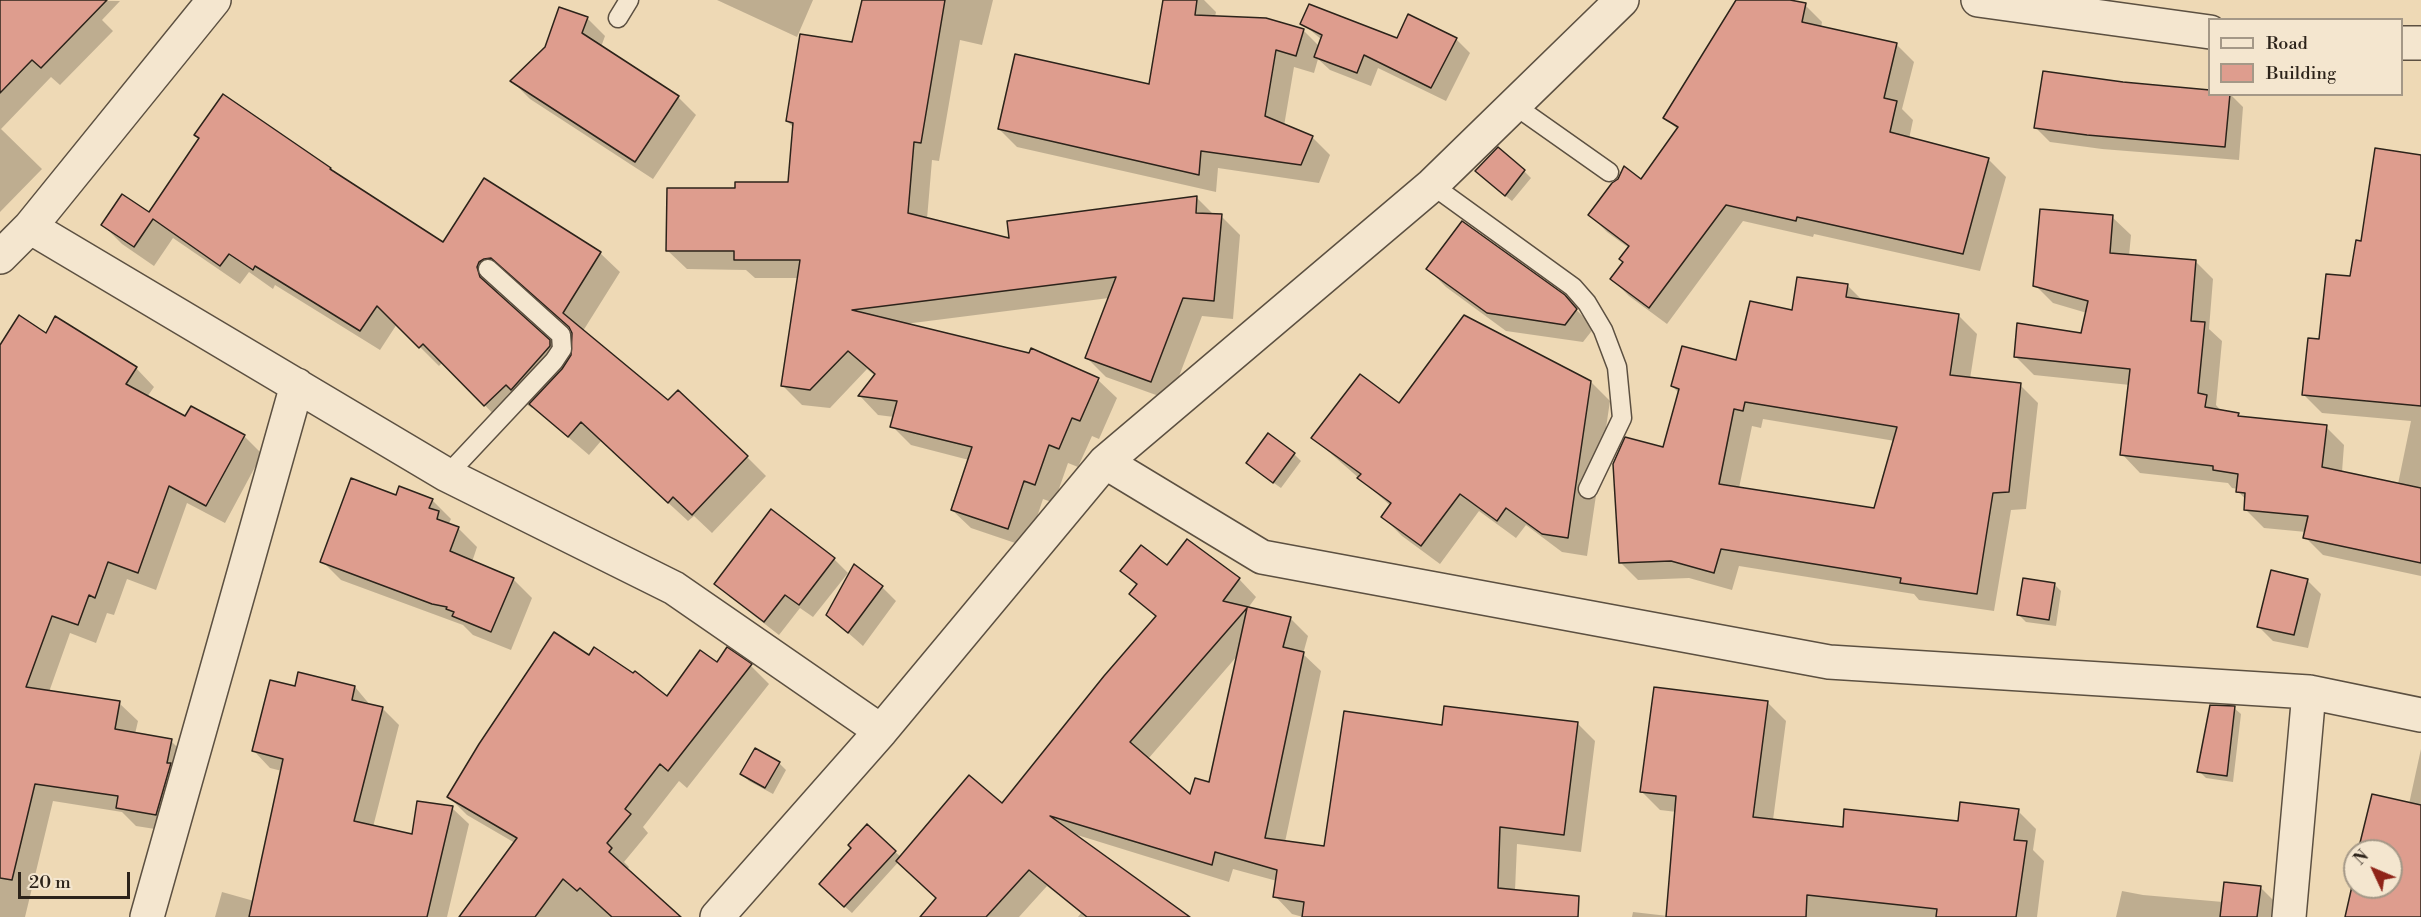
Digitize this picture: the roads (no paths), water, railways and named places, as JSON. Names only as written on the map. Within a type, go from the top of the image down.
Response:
[{"type":"street","points":[[0,257],[30,227],[214,0]]},
{"type":"street","points":[[717,917],[881,730],[1105,462],[1432,185],[1622,0]]},
{"type":"street","points":[[1978,0],[2175,13],[2208,31]]},
{"type":"street","points":[[2403,43],[2421,43]]},
{"type":"street","points":[[30,227],[447,475],[674,588],[881,730]]},
{"type":"street","points":[[147,917],[297,385]]},
{"type":"street","points":[[1105,462],[1262,557],[1829,662],[2310,692],[2421,715]]},
{"type":"street","points":[[2289,917],[2310,692]]},
{"type":"lane","points":[[618,18],[629,0]]},
{"type":"lane","points":[[1514,105],[1609,172]]},
{"type":"lane","points":[[1432,185],[1573,287],[1587,303],[1603,330],[1617,367],[1622,418],[1588,489]]},
{"type":"lane","points":[[447,475],[554,361],[562,349],[561,335],[488,269]]}]
